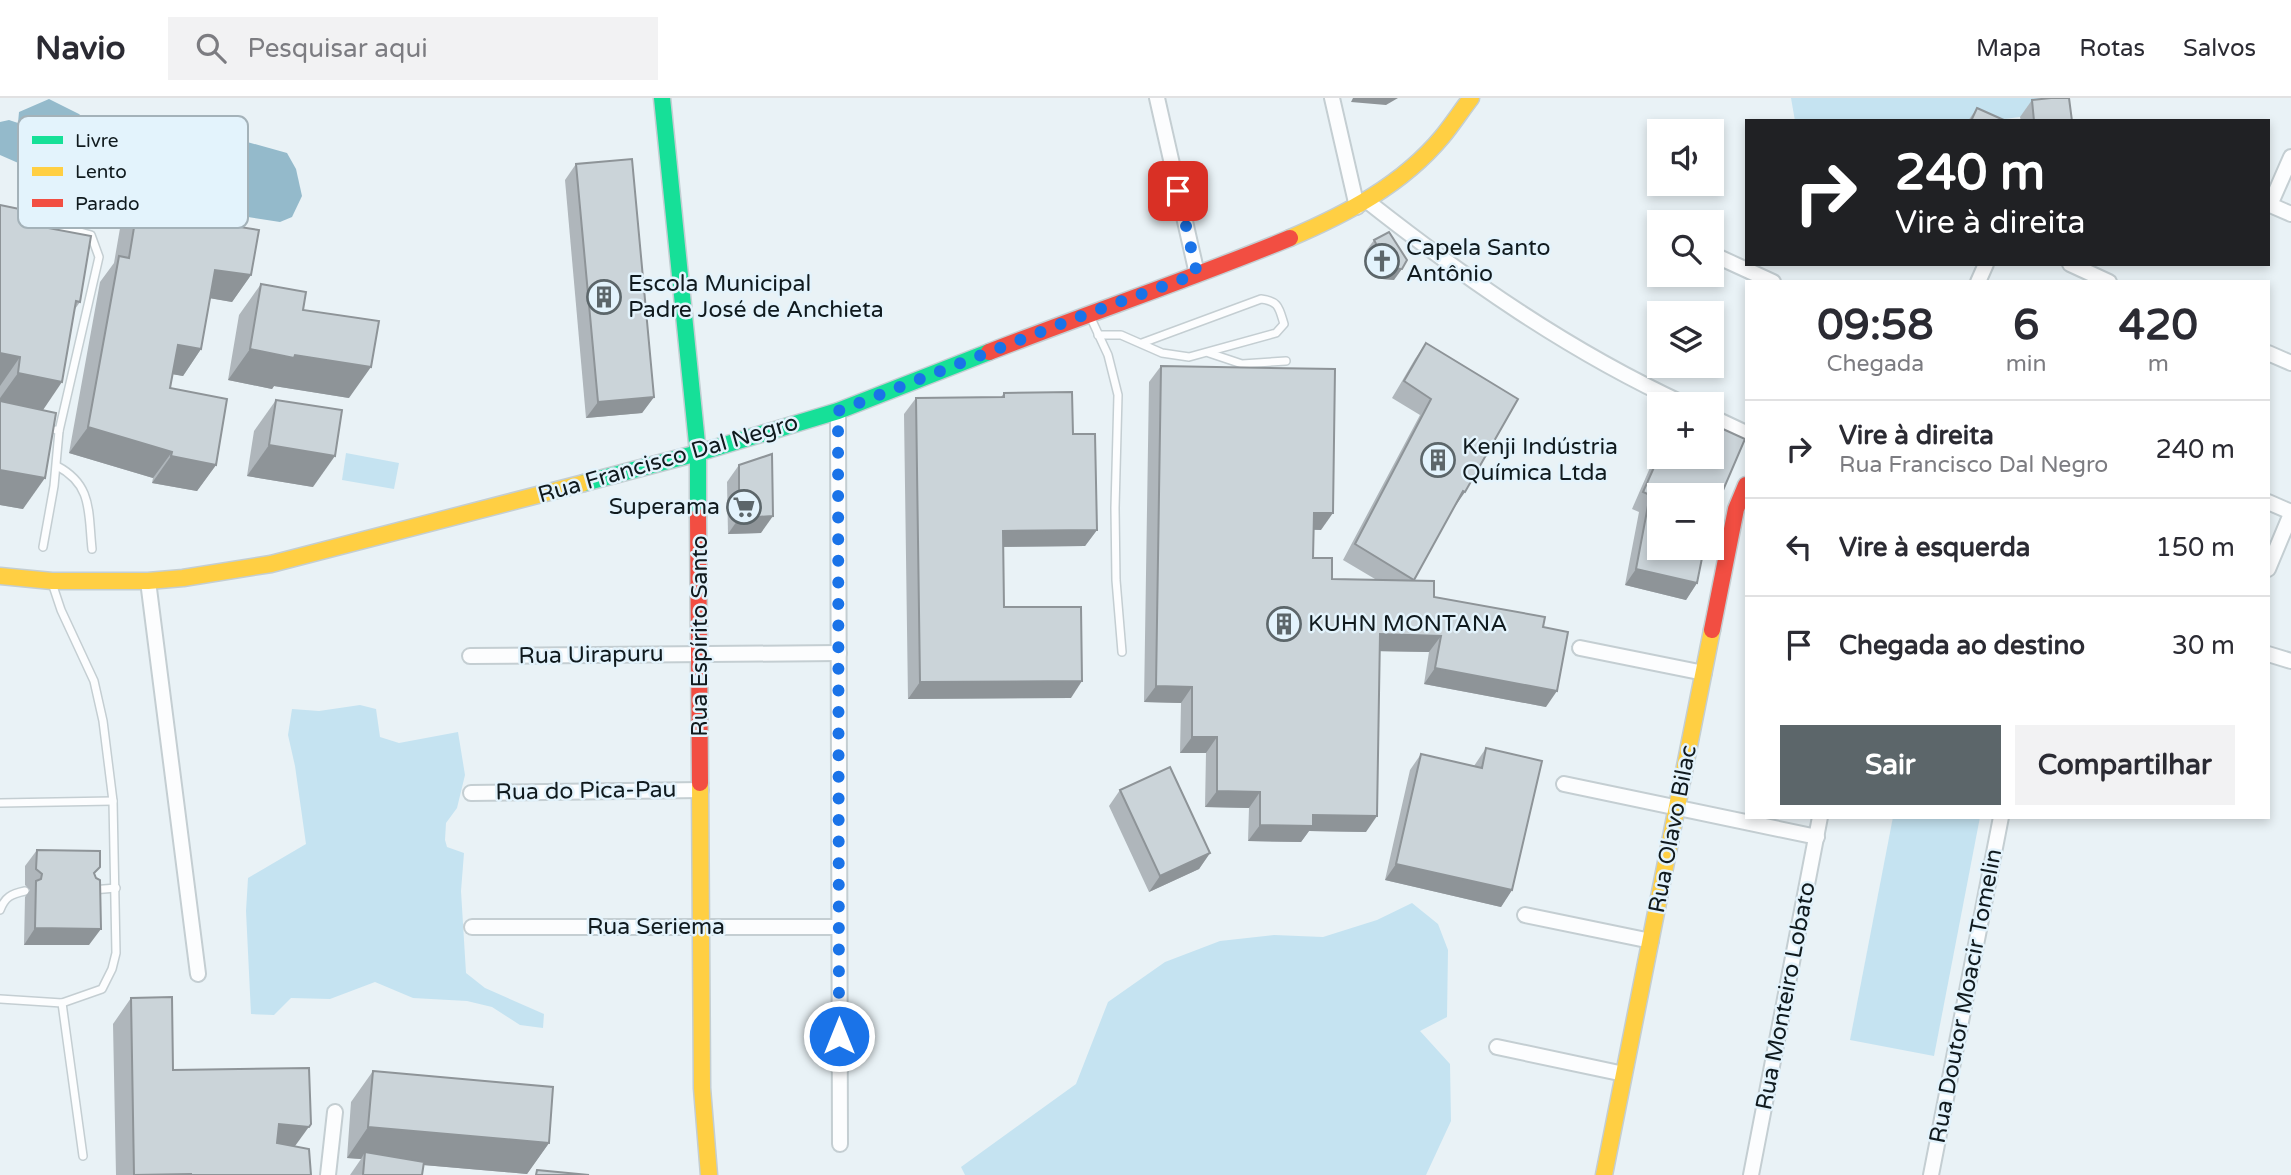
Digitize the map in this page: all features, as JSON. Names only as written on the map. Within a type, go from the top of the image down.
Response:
[{"type":"street","name":"Rua Espírito Santo","points":[[663,98],[698,453],[702,1088],[709,1175]]},
{"type":"street","points":[[1157,98],[1197,274]]},
{"type":"street","points":[[1332,98],[1362,204],[1522,316],[1660,392]]},
{"type":"street","name":"Rua Francisco Dal Negro","points":[[0,576],[52,581],[148,581],[271,564],[698,453],[838,411],[1089,313],[1289,239],[1362,204],[1424,156],[1471,98]]},
{"type":"street","points":[[2270,203],[2291,158]]},
{"type":"street","points":[[2270,205],[2291,214]]},
{"type":"street","points":[[1724,260],[1769,280]]},
{"type":"street","points":[[2075,266],[2105,280]]},
{"type":"street","points":[[2270,353],[2291,363]]},
{"type":"street","points":[[838,411],[840,1144]]},
{"type":"street","points":[[1724,423],[1745,433]]},
{"type":"street","name":"Rua Olavo Bilac","points":[[1605,1175],[1736,509],[1745,487]]},
{"type":"street","points":[[2270,503],[2291,513],[2270,564]]},
{"type":"street","points":[[148,581],[198,974]]},
{"type":"street","points":[[1580,648],[1704,673]]},
{"type":"street","name":"Rua Uirapuru","points":[[470,656],[839,653]]},
{"type":"street","points":[[2270,655],[2291,661]]},
{"type":"street","points":[[1564,784],[1817,836]]},
{"type":"street","name":"Rua do Pica-Pau","points":[[471,793],[701,790]]},
{"type":"street","name":"Rua Monteiro Lobato","points":[[1751,1175],[1820,819]]},
{"type":"street","name":"Rua Doutor Moacir Tomelin","points":[[1931,1175],[2001,819]]},
{"type":"street","points":[[1525,915],[1651,941]]},
{"type":"street","name":"Rua Seriema","points":[[472,927],[839,927]]},
{"type":"street","points":[[1497,1047],[1625,1074]]},
{"type":"street","points":[[328,1175],[335,1112]]},
{"type":"lane","points":[[43,547],[57,466],[59,431],[99,257],[91,235],[66,228]]},
{"type":"lane","points":[[1098,335],[1121,335],[1162,353],[1189,357],[1276,333],[1284,324],[1279,308],[1272,300],[1261,299],[1142,343]]},
{"type":"lane","points":[[1089,313],[1108,355],[1118,395],[1116,580],[1122,652]]},
{"type":"lane","points":[[1208,353],[1242,364],[1286,361]]},
{"type":"lane","points":[[47,428],[59,431]]},
{"type":"lane","points":[[57,466],[73,475],[81,486],[88,507],[92,549]]},
{"type":"lane","points":[[0,999],[62,1003],[102,989],[116,953],[113,801],[103,721],[94,681],[61,610],[52,581]]},
{"type":"lane","points":[[0,803],[113,801]]},
{"type":"lane","points":[[89,890],[116,888]]},
{"type":"lane","points":[[0,910],[4,899],[13,893],[25,891]]},
{"type":"lane","points":[[62,1003],[83,1156]]},
{"type":"shaded area","points":[[1791,98],[2066,98],[2041,114],[2005,119],[1795,119]]},
{"type":"shaded area","points":[[49,99],[81,116],[19,116],[19,112]]},
{"type":"shaded area","points":[[9,120],[18,123],[18,163],[0,155],[0,122]]},
{"type":"shaded area","points":[[248,142],[287,153],[296,169],[302,196],[292,217],[280,222],[248,217]]},
{"type":"shaded area","points":[[346,453],[399,463],[394,489],[342,480]]},
{"type":"shaded area","points":[[360,705],[376,709],[380,737],[399,743],[458,732],[465,775],[457,808],[446,823],[445,840],[447,847],[464,853],[461,891],[466,973],[485,988],[544,1014],[543,1028],[520,1025],[492,1007],[467,1001],[413,998],[375,982],[330,999],[291,998],[274,1015],[251,1014],[246,911],[248,878],[306,844],[288,735],[292,709],[319,711]]},
{"type":"shaded area","points":[[1893,819],[1980,819],[1934,1056],[1850,1040]]},
{"type":"shaded area","points":[[1412,903],[1438,924],[1448,950],[1447,1017],[1420,1031],[1450,1064],[1451,1121],[1426,1175],[965,1175],[961,1167],[1076,1084],[1108,1002],[1165,962],[1220,941],[1274,935],[1323,937],[1377,920]]},
{"type":"building","points":[[2069,98],[2072,119],[2034,119],[2032,100]]},
{"type":"building","points":[[1977,108],[2002,119],[1972,119]]},
{"type":"building","name":"Escola Municipal Padre José de Anchieta","points":[[632,159],[654,397],[598,402],[576,164]]},
{"type":"building","points":[[0,205],[18,209],[18,228],[48,228],[91,236],[62,382],[18,373],[20,357],[0,353]]},
{"type":"building","points":[[134,228],[259,230],[251,275],[215,270],[201,349],[178,345],[170,388],[227,399],[216,465],[171,456],[172,452],[88,427],[119,256],[129,258]]},
{"type":"building","points":[[1389,232],[1407,260],[1402,269],[1389,268],[1374,240]]},
{"type":"building","points":[[261,284],[306,292],[303,310],[379,321],[371,367],[295,355],[294,358],[250,349]]},
{"type":"building","name":"Kenji Indústria Química Ltda","points":[[1426,343],[1518,399],[1414,580],[1355,544],[1431,399],[1404,381]]},
{"type":"building","name":"KUHN MONTANA","points":[[1161,366],[1335,369],[1333,513],[1314,513],[1313,558],[1332,558],[1332,579],[1434,581],[1434,597],[1545,617],[1543,627],[1568,632],[1557,691],[1435,668],[1441,636],[1380,634],[1377,816],[1313,815],[1313,826],[1260,825],[1260,792],[1217,791],[1217,737],[1192,737],[1192,687],[1156,686]]},
{"type":"building","points":[[1072,392],[1073,434],[1095,434],[1097,530],[1003,531],[1004,607],[1081,607],[1082,681],[920,682],[916,398],[1004,397],[1004,393]]},
{"type":"building","points":[[276,400],[342,410],[335,456],[269,445]]},
{"type":"building","points":[[0,401],[56,413],[45,478],[0,470]]},
{"type":"building","points":[[1724,429],[1745,439],[1724,488],[1724,483],[1647,483],[1653,469],[1724,469]]},
{"type":"building","points":[[772,454],[773,516],[739,518],[739,465]]},
{"type":"building","points":[[1647,511],[1647,560],[1702,560],[1697,583],[1636,569]]},
{"type":"building","points":[[1486,748],[1542,761],[1512,890],[1396,864],[1421,754],[1482,768]]},
{"type":"building","points":[[1170,767],[1210,853],[1160,876],[1120,790]]},
{"type":"building","points":[[37,850],[100,851],[100,867],[94,873],[100,880],[101,929],[35,928],[36,881],[41,879],[42,874],[36,869]]},
{"type":"building","points":[[172,997],[173,1070],[309,1068],[311,1124],[309,1127],[279,1124],[277,1143],[309,1149],[311,1175],[134,1175],[131,998]]},
{"type":"building","points":[[373,1071],[553,1087],[549,1143],[368,1127]]},
{"type":"building","points":[[365,1152],[424,1162],[422,1175],[363,1175]]},
{"type":"building","points":[[537,1170],[589,1175],[536,1175]]},
{"type":"traffic: fast","points":[[662,98],[698,453],[698,517]]},
{"type":"traffic: fast","points":[[584,483],[698,453],[838,411],[989,352]]},
{"type":"traffic: slow","points":[[1290,238],[1332,219],[1391,184],[1426,154],[1471,98]]},
{"type":"traffic: slow","points":[[0,576],[52,581],[148,581],[271,564],[584,483]]},
{"type":"traffic: slow","points":[[1604,1175],[1712,630]]},
{"type":"traffic: slow","points":[[700,783],[702,1088],[709,1175]]},
{"type":"traffic: jam","points":[[989,352],[1290,238]]},
{"type":"traffic: jam","points":[[1712,630],[1736,509],[1745,487]]},
{"type":"traffic: jam","points":[[698,517],[700,783]]},
{"type":"place","name":"Capela Santo Antônio","points":[[1382,261]]},
{"type":"place","name":"Escola Municipal Padre José de Anchieta","points":[[604,297]]},
{"type":"place","name":"Kenji Indústria Química Ltda","points":[[1438,460]]},
{"type":"place","name":"Superama","points":[[744,507]]},
{"type":"place","name":"KUHN MONTANA","points":[[1284,624]]},
{"type":"route","points":[[839,1036],[838,411],[1197,274],[1178,191]]}]
